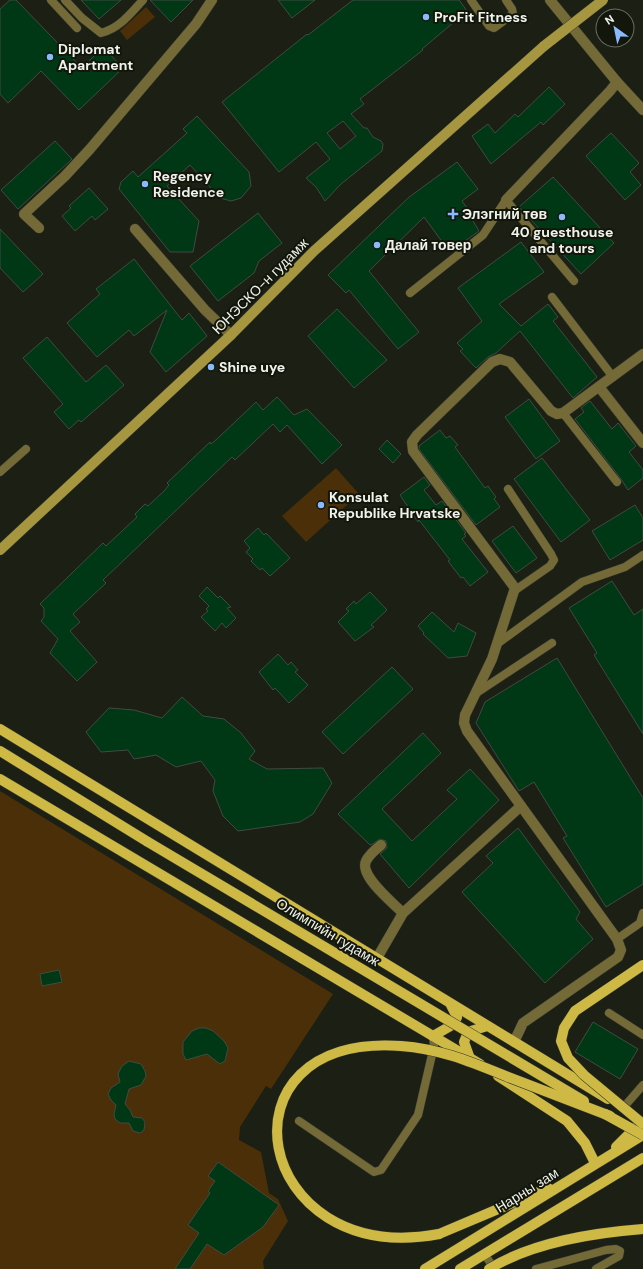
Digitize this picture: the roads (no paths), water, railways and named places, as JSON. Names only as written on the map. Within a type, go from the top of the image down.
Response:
[{"type":"main road","name":"ЮНЭСКО-н гудамж","points":[[0,550],[231,335],[314,251],[544,46],[603,0]]},
{"type":"main road","points":[[0,729],[377,958],[451,1005],[643,1119],[606,1157]]},
{"type":"main road","name":"Олимпийн гудамж","points":[[0,751],[148,842],[643,1135]]},
{"type":"main road","points":[[0,779],[469,1056],[567,1121],[586,1143],[595,1163]]},
{"type":"main road","points":[[643,965],[575,1010],[564,1028],[561,1041],[568,1058],[579,1070],[643,1124]]},
{"type":"main road","points":[[433,1036],[454,1024],[456,1017],[451,1005]]},
{"type":"main road","points":[[469,1056],[464,1042],[468,1032],[487,1026]]},
{"type":"main road","points":[[577,1175],[422,1240],[402,1242],[369,1241],[342,1234],[320,1223],[302,1208],[289,1187],[279,1164],[277,1141],[278,1122],[284,1103],[294,1084],[309,1070],[342,1052],[372,1045],[427,1049],[459,1056],[610,1116]]},
{"type":"main road","name":"Нарны зам","points":[[425,1269],[595,1163],[643,1135]]},
{"type":"main road","points":[[460,1269],[643,1158]]},
{"type":"main road","points":[[489,1269],[499,1262],[552,1243],[603,1232],[643,1229]]},
{"type":"street","points":[[39,228],[24,214],[66,176],[90,149],[196,24],[212,0]]},
{"type":"street","points":[[550,0],[617,82],[643,110]]},
{"type":"street","points":[[506,200],[617,82]]},
{"type":"street","points":[[135,229],[205,310],[231,335]]},
{"type":"street","points":[[514,1042],[522,1023],[618,957],[621,950],[617,939],[467,731],[464,723],[465,715],[497,644],[514,591],[512,584],[413,451],[412,442],[417,435],[492,362],[500,359],[510,362],[551,411],[557,414],[563,413],[600,388],[643,354]]},
{"type":"street","points":[[600,388],[643,443]]},
{"type":"street","points":[[377,958],[403,913],[521,806]]},
{"type":"street","points":[[381,845],[366,861],[365,869],[375,885],[403,913]]},
{"type":"lane","points":[[51,0],[77,28]]},
{"type":"lane","points":[[64,0],[82,18],[101,33],[112,30],[122,23],[143,0]]},
{"type":"lane","points":[[471,0],[489,26],[494,28],[513,14],[512,9],[506,0]]},
{"type":"lane","points":[[410,293],[483,235],[506,200],[574,281]]},
{"type":"lane","points":[[552,297],[613,377]]},
{"type":"lane","points":[[563,413],[617,482]]},
{"type":"lane","points":[[0,472],[26,449]]},
{"type":"lane","points":[[508,488],[554,560],[550,566],[514,591]]},
{"type":"lane","points":[[497,644],[582,582],[625,567],[643,555]]},
{"type":"lane","points":[[475,694],[552,643]]},
{"type":"lane","points":[[617,939],[640,923],[643,913]]},
{"type":"lane","points":[[609,1013],[643,1035]]},
{"type":"lane","points":[[300,1121],[374,1172],[381,1170],[418,1115],[434,1046],[433,1036]]},
{"type":"lane","points":[[623,1108],[643,1085]]},
{"type":"lane","points":[[536,1269],[606,1250],[616,1248],[620,1251],[619,1256],[596,1269]]},
{"type":"lane","points":[[484,1254],[495,1269]]},
{"type":"place","name":"ProFit Fitness","points":[[426,17]]},
{"type":"place","name":"Diplomat Apartment","points":[[50,57]]},
{"type":"place","name":"Regency Residence","points":[[145,184]]},
{"type":"place","name":"Элэгний төв","points":[[453,214]]},
{"type":"place","name":"40 guesthouse and tours","points":[[562,217]]},
{"type":"place","name":"Далай товер","points":[[377,245]]},
{"type":"place","name":"Shine uye","points":[[211,367]]},
{"type":"place","name":"Konsulat Republike Hrvatske","points":[[321,505]]}]
